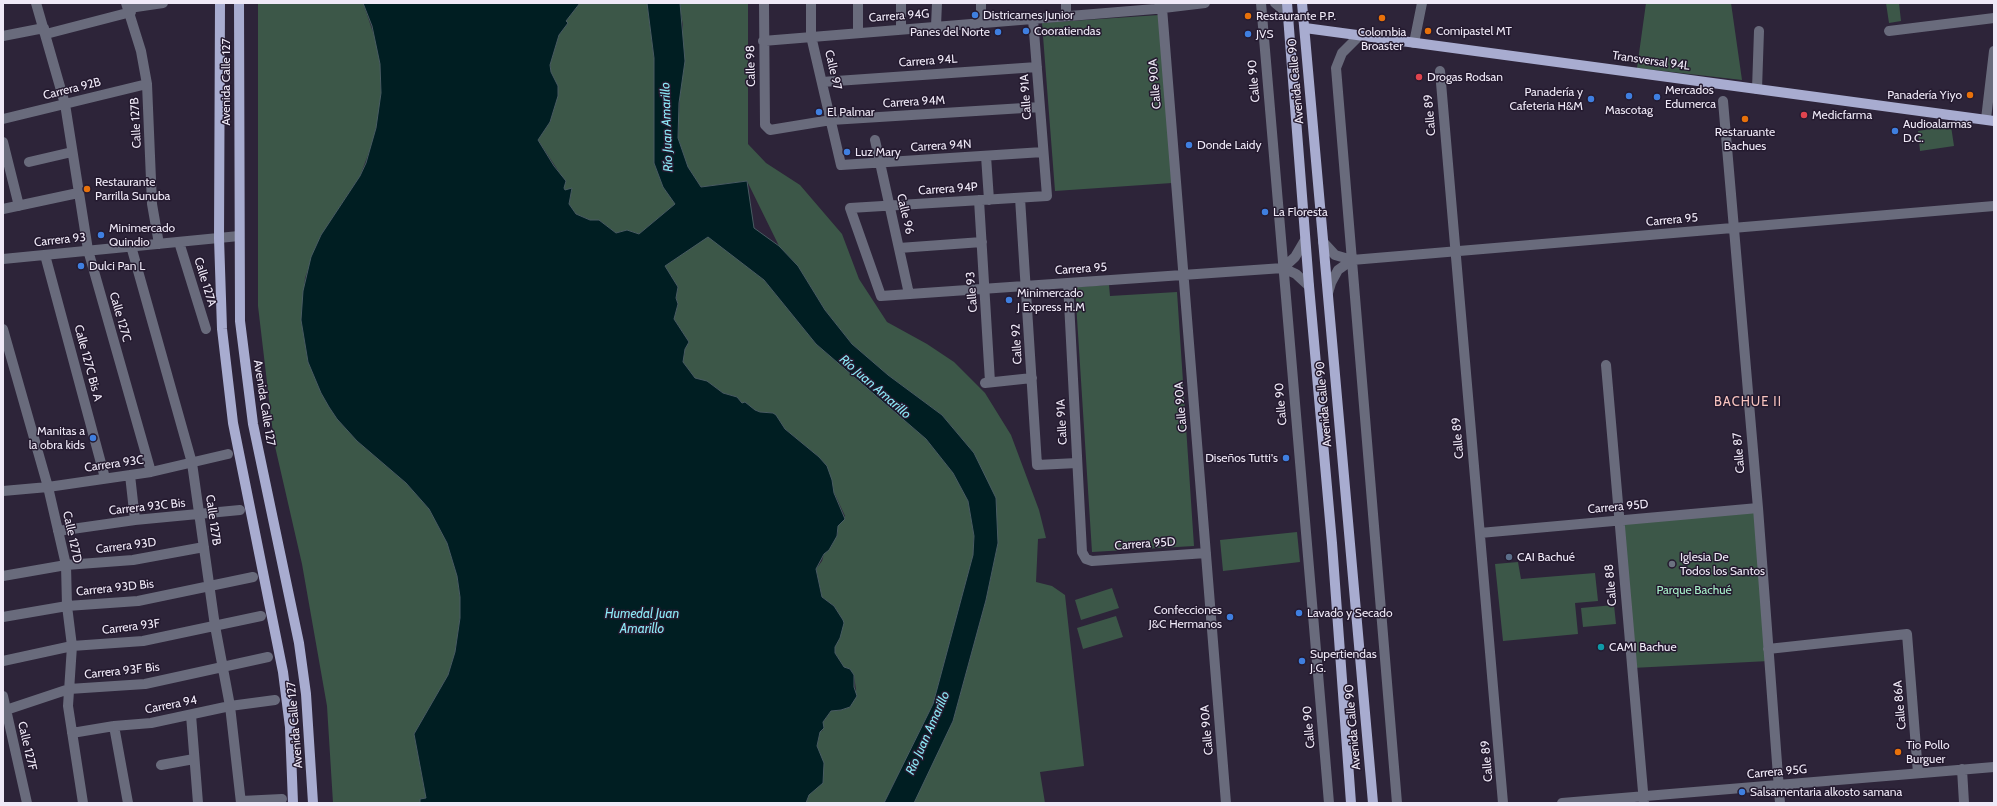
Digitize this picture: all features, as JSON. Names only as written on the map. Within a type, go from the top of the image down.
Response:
[{"type":"main road","name":"Avenida Calle 127","points":[[220,3],[219,238],[221,318],[229,396],[283,672],[290,727],[293,803]]},
{"type":"main road","name":"Avenida Calle 127","points":[[239,3],[239,236],[240,321],[243,354],[260,460],[299,643],[306,694],[313,803]]},
{"type":"main road","name":"Avenida Calle 90","points":[[1302,3],[1373,803]]},
{"type":"main road","points":[[1287,8],[1305,28]]},
{"type":"main road","name":"Avenida Calle 90","points":[[1287,8],[1305,240],[1332,543],[1351,803]]},
{"type":"main road","name":"Transversal 94L","points":[[1305,28],[1990,120]]},
{"type":"street","name":"Calle 127C","points":[[36,3],[65,104],[88,250],[151,472]]},
{"type":"street","points":[[3,36],[45,31],[129,8],[163,3]]},
{"type":"street","name":"Calle 98","points":[[764,3],[763,41],[765,125],[767,129]]},
{"type":"street","name":"Calle 97","points":[[811,3],[812,36],[841,165]]},
{"type":"street","points":[[858,3],[858,32]]},
{"type":"street","points":[[901,3],[901,29]]},
{"type":"street","points":[[936,26],[937,3]]},
{"type":"street","points":[[981,3],[981,23]]},
{"type":"street","points":[[1066,3],[1066,16]]},
{"type":"street","name":"Carrera 94G","points":[[763,41],[1066,16],[1115,8],[1162,8],[1205,3]]},
{"type":"street","name":"Calle 90","points":[[1261,3],[1329,803]]},
{"type":"street","points":[[1275,3],[1287,8]]},
{"type":"street","points":[[1414,42],[1422,3]]},
{"type":"street","name":"Calle 127B","points":[[129,8],[147,84],[152,204],[159,244]]},
{"type":"street","name":"Calle 90A","points":[[1162,8],[1226,803]]},
{"type":"street","points":[[1889,31],[1994,18]]},
{"type":"street","name":"Calle 91A","points":[[1033,19],[1047,196]]},
{"type":"street","points":[[1757,89],[1759,31]]},
{"type":"street","points":[[1360,35],[1342,54],[1336,68],[1397,803]]},
{"type":"street","points":[[1990,120],[1994,51]]},
{"type":"street","name":"Carrera 94L","points":[[822,82],[1037,67]]},
{"type":"street","name":"Calle 89","points":[[1440,71],[1503,803]]},
{"type":"street","name":"Carrera 92B","points":[[3,119],[147,84]]},
{"type":"street","name":"Calle 87","points":[[1723,101],[1758,508],[1780,803]]},
{"type":"street","name":"Carrera 94M","points":[[767,129],[770,130],[831,120],[1040,107]]},
{"type":"street","name":"Calle 96","points":[[875,140],[909,294]]},
{"type":"street","points":[[3,142],[19,206]]},
{"type":"street","points":[[29,162],[72,152]]},
{"type":"street","name":"Carrera 94N","points":[[841,165],[1043,152]]},
{"type":"street","name":"Calle 93","points":[[986,156],[982,242],[988,382],[1032,378]]},
{"type":"street","points":[[3,209],[78,193]]},
{"type":"street","name":"Carrera 94P","points":[[881,296],[850,208],[1047,196]]},
{"type":"street","name":"Calle 92","points":[[1020,198],[1037,465],[1077,462]]},
{"type":"street","name":"Carrera 95","points":[[1324,242],[1335,255],[1352,260],[1994,206]]},
{"type":"street","name":"Carrera 93","points":[[3,259],[239,236]]},
{"type":"street","points":[[1305,240],[1295,256],[1283,268],[1296,274],[1309,286]]},
{"type":"street","name":"Calle 127A","points":[[179,242],[206,329]]},
{"type":"street","points":[[899,248],[982,242]]},
{"type":"street","name":"Calle 127B","points":[[131,246],[192,463],[215,626],[230,706],[241,802]]},
{"type":"street","name":"Calle 127C Bis A","points":[[45,255],[105,478]]},
{"type":"street","points":[[1328,293],[1331,283],[1338,270],[1352,260]]},
{"type":"street","name":"Carrera 95","points":[[881,296],[1283,268]]},
{"type":"street","name":"Calle 91A","points":[[1068,283],[1082,552],[1086,559]]},
{"type":"street","name":"Calle 127D","points":[[3,329],[48,487],[66,565],[67,606],[72,646],[71,682],[68,706],[83,803]]},
{"type":"street","name":"Calle 88","points":[[1606,365],[1643,800]]},
{"type":"street","name":"Carrera 93C","points":[[3,491],[48,487],[151,472],[228,454]]},
{"type":"street","points":[[130,475],[135,520]]},
{"type":"street","name":"Carrera 95D","points":[[1480,533],[1758,508]]},
{"type":"street","name":"Carrera 93C Bis","points":[[58,531],[135,520],[240,510]]},
{"type":"street","name":"Carrera 93D","points":[[3,576],[66,565],[133,560],[204,547]]},
{"type":"street","name":"Carrera 95D","points":[[1086,559],[1092,561],[1206,553]]},
{"type":"street","name":"Carrera 93D Bis","points":[[3,618],[67,606],[138,601],[253,577]]},
{"type":"street","name":"Carrera 93F","points":[[3,661],[72,646],[143,641],[261,616]]},
{"type":"street","name":"Calle 86A","points":[[1768,649],[1907,634],[1918,773]]},
{"type":"street","name":"Carrera 93F Bis","points":[[4,710],[69,689],[146,684],[268,657]]},
{"type":"street","name":"Calle 127F","points":[[3,696],[4,710],[27,803]]},
{"type":"street","name":"Carrera 94","points":[[72,733],[114,726],[151,723],[230,706],[275,700]]},
{"type":"street","points":[[191,715],[198,803]]},
{"type":"street","points":[[114,726],[128,803]]},
{"type":"street","points":[[161,765],[194,759]]},
{"type":"street","name":"Carrera 95G","points":[[1562,803],[1643,800],[1779,785],[1994,766]]},
{"type":"street","points":[[1962,769],[1964,803]]},
{"type":"street","points":[[241,802],[282,799]]},
{"type":"green space","points":[[258,3],[363,3],[376,41],[380,64],[381,93],[380,111],[372,144],[360,176],[321,235],[316,246],[305,278],[301,320],[308,362],[321,393],[329,407],[337,419],[357,441],[406,483],[429,509],[447,543],[457,576],[460,597],[460,618],[455,652],[448,675],[414,734],[426,798],[420,799],[420,803],[333,803],[327,706],[302,564],[274,442],[258,306]]},
{"type":"green space","points":[[580,3],[647,3],[654,58],[654,163],[663,187],[675,204],[639,234],[627,230],[616,233],[599,220],[590,220],[576,214],[569,204],[572,188],[565,191],[559,172],[538,140],[550,122],[555,106],[558,86],[551,72],[550,65],[559,35],[568,23],[566,21]]},
{"type":"green space","points":[[679,3],[748,3],[748,144],[766,163],[800,185],[842,234],[859,279],[887,322],[927,344],[954,362],[985,393],[1011,435],[1039,510],[1046,538],[1038,539],[1036,582],[1052,586],[1065,595],[1084,766],[1040,772],[1045,803],[912,803],[953,721],[986,600],[998,543],[974,453],[942,415],[888,375],[852,344],[825,310],[798,266],[779,246],[747,181],[701,187],[688,167],[678,138],[683,25]]},
{"type":"green space","points":[[1646,3],[1731,3],[1742,80],[1637,68]]},
{"type":"green space","points":[[1886,3],[1899,3],[1901,21],[1889,23]]},
{"type":"green space","points":[[1159,15],[1172,183],[1055,191],[1042,23]]},
{"type":"green space","points":[[1951,126],[1954,146],[1920,151],[1918,131]]},
{"type":"green space","points":[[708,236],[764,280],[816,344],[926,439],[953,473],[968,501],[974,536],[973,555],[933,704],[884,803],[806,803],[809,795],[815,788],[824,766],[817,746],[820,732],[823,730],[823,722],[831,711],[850,707],[856,690],[854,675],[850,669],[844,667],[835,653],[835,647],[839,638],[843,620],[834,606],[822,597],[816,569],[822,561],[824,554],[831,547],[838,533],[838,526],[845,516],[833,490],[827,466],[819,457],[785,429],[773,413],[755,410],[742,403],[737,397],[723,393],[711,384],[695,378],[683,362],[685,349],[689,342],[674,319],[678,304],[676,298],[678,287],[665,266]]},
{"type":"green space","points":[[1109,285],[1110,296],[1177,292],[1194,546],[1092,552],[1075,287]]},
{"type":"green space","name":"Parque Bachué","points":[[1756,510],[1769,661],[1632,668],[1619,520]]},
{"type":"green space","points":[[1297,532],[1300,562],[1223,571],[1220,540]]},
{"type":"green space","points":[[1518,562],[1521,579],[1595,573],[1598,601],[1575,603],[1578,634],[1503,641],[1495,564]]},
{"type":"green space","points":[[1112,588],[1119,608],[1081,620],[1075,600]]},
{"type":"green space","points":[[1614,605],[1616,624],[1583,627],[1581,608]]},
{"type":"green space","points":[[1116,616],[1123,637],[1083,649],[1077,628]]},
{"type":"water","name":"Humedal Juan Amarillo","points":[[363,3],[580,3],[566,21],[568,23],[559,35],[550,65],[551,72],[558,86],[558,96],[550,122],[538,140],[554,166],[566,181],[564,188],[565,190],[572,188],[569,204],[576,214],[590,220],[599,220],[616,233],[627,230],[639,234],[675,204],[663,187],[654,163],[654,58],[647,3],[680,3],[685,61],[679,103],[678,138],[688,167],[701,187],[747,181],[754,228],[779,246],[798,266],[825,310],[852,344],[888,375],[942,415],[974,453],[996,498],[998,543],[986,600],[953,721],[914,803],[884,803],[933,704],[973,555],[974,536],[968,501],[953,473],[926,439],[816,344],[764,280],[708,237],[665,266],[678,287],[676,298],[678,304],[674,319],[689,342],[685,349],[683,362],[695,378],[707,381],[723,393],[737,397],[742,403],[745,402],[755,410],[773,413],[776,415],[785,429],[819,457],[827,466],[832,480],[834,493],[845,519],[838,526],[837,536],[829,550],[824,554],[816,569],[822,597],[834,606],[844,623],[840,638],[835,647],[835,653],[844,667],[850,669],[854,675],[854,687],[857,696],[850,707],[831,711],[823,722],[824,728],[820,732],[817,746],[824,763],[823,783],[809,795],[806,803],[420,803],[420,799],[426,798],[414,734],[448,675],[455,652],[460,618],[460,597],[457,576],[447,543],[429,509],[406,483],[357,441],[337,419],[329,407],[321,393],[308,362],[301,320],[303,291],[311,257],[321,235],[360,176],[366,163],[376,128],[381,93],[380,64],[372,26]]},
{"type":"place","name":"Districarnes Junior","points":[[975,15]]},
{"type":"place","name":"Restaurante P.P.","points":[[1248,16]]},
{"type":"place","name":"Colombia Broaster","points":[[1382,18]]},
{"type":"place","name":"Cooratiendas","points":[[1026,31]]},
{"type":"place","name":"Comipastel MT","points":[[1428,31]]},
{"type":"place","name":"Panes del Norte","points":[[998,32]]},
{"type":"place","name":"JVS","points":[[1248,34]]},
{"type":"place","name":"Drogas Rodsan","points":[[1419,77]]},
{"type":"place","name":"Panadería Yiyo","points":[[1970,95]]},
{"type":"place","name":"Mascotag","points":[[1629,96]]},
{"type":"place","name":"Mercados Edumerca","points":[[1657,97]]},
{"type":"place","name":"Panadería y Cafeteria H&M","points":[[1591,99]]},
{"type":"place","name":"El Palmar","points":[[819,112]]},
{"type":"place","name":"Medicfarma","points":[[1804,115]]},
{"type":"place","name":"Restaruante Bachues","points":[[1745,119]]},
{"type":"place","name":"Audioalarmas D.C.","points":[[1895,131]]},
{"type":"place","name":"Donde Laidy","points":[[1189,145]]},
{"type":"place","name":"Luz Mary","points":[[847,152]]},
{"type":"place","name":"Restaurante Parrilla Sunuba","points":[[87,189]]},
{"type":"place","name":"La Floresta","points":[[1265,212]]},
{"type":"place","name":"Minimercado Quindio","points":[[101,235]]},
{"type":"place","name":"Dulci Pan L","points":[[81,266]]},
{"type":"place","name":"Minimercado J Express H.M","points":[[1009,300]]},
{"type":"place","name":"Manitas a la obra kids","points":[[93,438]]},
{"type":"place","name":"Diseños Tutti's","points":[[1286,458]]},
{"type":"place","name":"CAI Bachué","points":[[1509,557]]},
{"type":"place","name":"Iglesia De Todos los Santos","points":[[1672,564]]},
{"type":"place","name":"Lavado y Secado","points":[[1299,613]]},
{"type":"place","name":"Confecciones J&C Hermanos","points":[[1230,617]]},
{"type":"place","name":"CAMI Bachue","points":[[1601,647]]},
{"type":"place","name":"Supertiendas J.G.","points":[[1302,661]]},
{"type":"place","name":"Tio Pollo Burguer","points":[[1898,752]]},
{"type":"place","name":"Salsamentaria alkosto samana","points":[[1742,792]]},
{"type":"district","name":"BACHUE II","points":[[1748,402]]},
{"type":"water label","name":"Río Juan Amarillo","points":[[667,127]]},
{"type":"water label","name":"Río Juan Amarillo","points":[[875,387]]},
{"type":"water label","name":"Río Juan Amarillo","points":[[928,733]]}]
